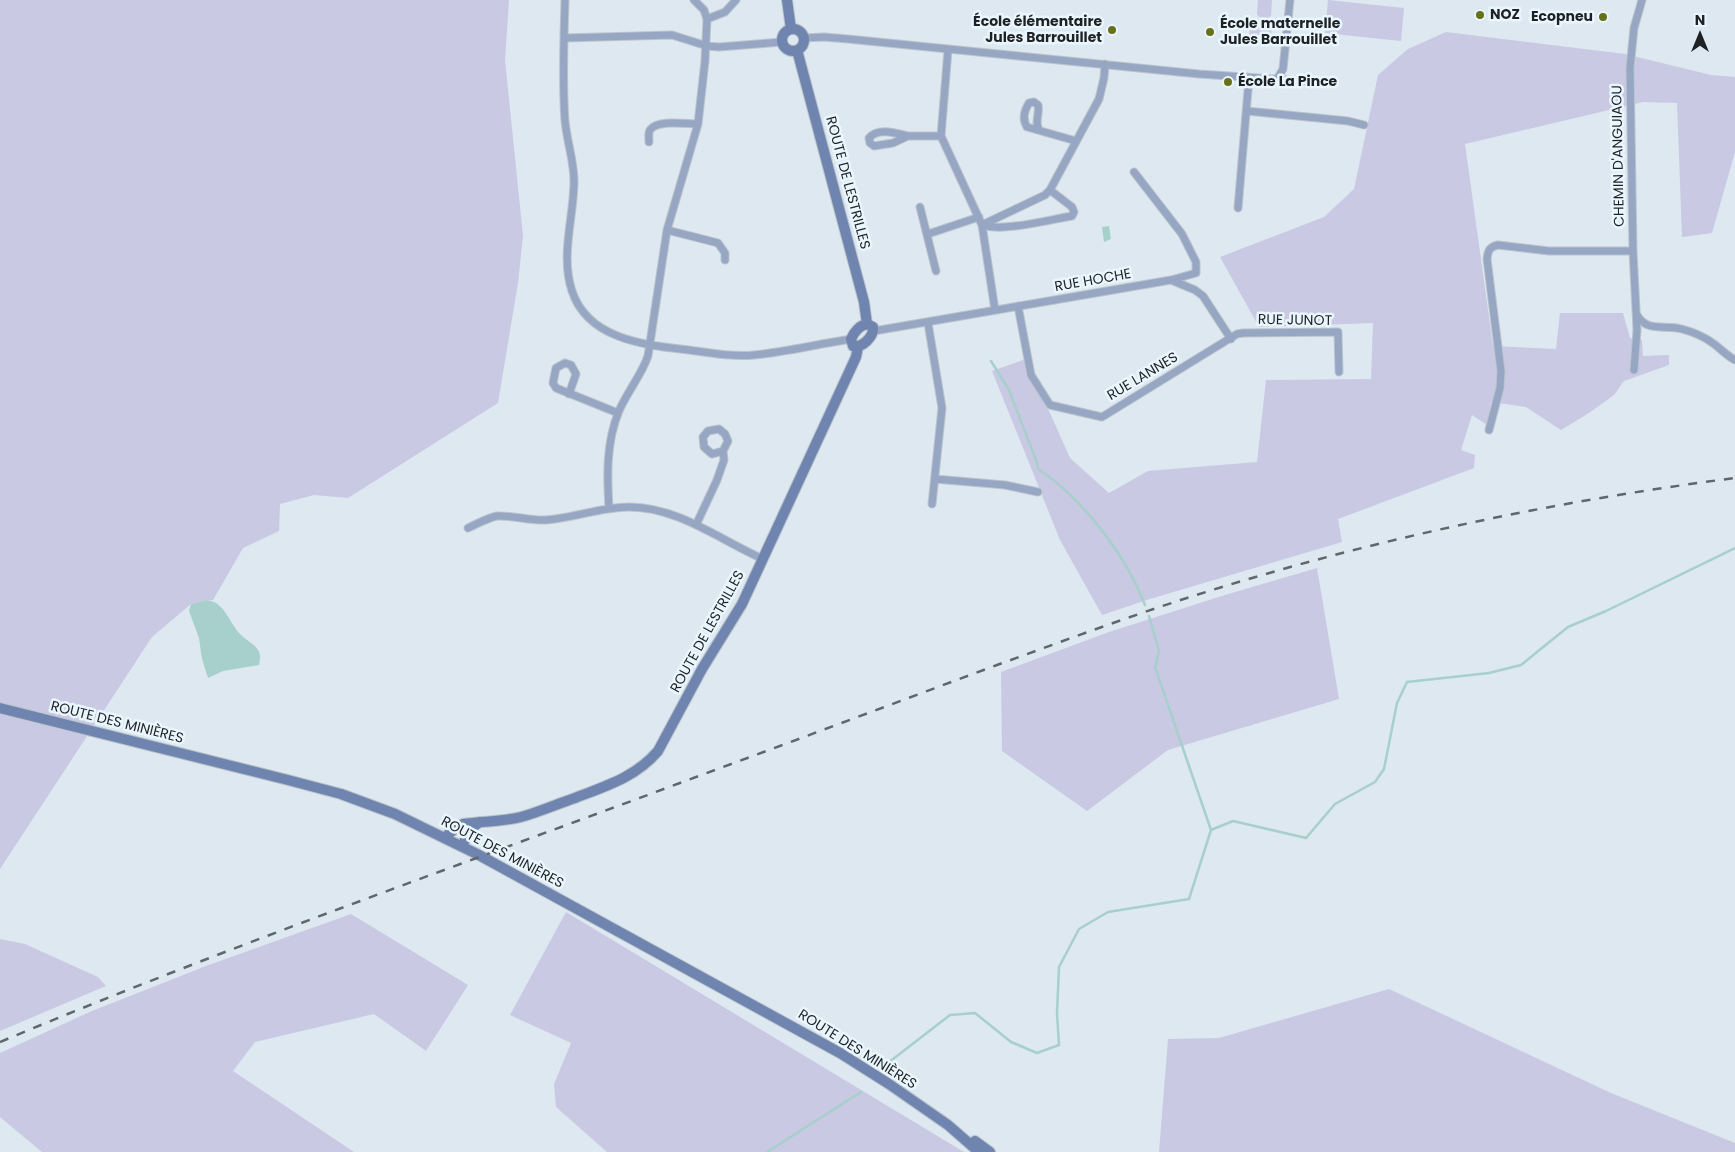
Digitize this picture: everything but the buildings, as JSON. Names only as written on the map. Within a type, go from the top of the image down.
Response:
[{"type":"main road","points":[[787,0],[791,30]]},
{"type":"main road","points":[[791,30],[797,30],[803,38],[801,46],[797,50],[786,48],[782,42],[785,33],[791,30]]},
{"type":"main road","name":"ROUTE DE LESTRILLES","points":[[797,50],[870,328]]},
{"type":"main road","points":[[854,343],[861,326],[870,328]]},
{"type":"main road","name":"ROUTE DE LESTRILLES","points":[[445,837],[463,824],[520,817],[613,783],[647,763],[658,751],[702,669],[742,604],[856,357],[854,343]]},
{"type":"main road","name":"ROUTE DES MINIÈRES","points":[[0,708],[341,794],[395,814],[462,846],[840,1053],[890,1084],[948,1125],[980,1152]]},
{"type":"main road","points":[[462,846],[472,828],[480,822]]},
{"type":"main road","name":"ROUTE DES MINIÈRES","points":[[948,1125],[990,1152]]},
{"type":"street","points":[[564,0],[565,122],[574,173],[567,259],[568,274],[572,292],[578,305],[587,316],[600,328],[628,341],[649,346],[716,354],[752,355],[854,343]]},
{"type":"street","points":[[609,508],[608,454],[618,413],[644,368],[667,230],[698,124],[707,19],[704,10],[694,0]]},
{"type":"street","points":[[707,19],[725,12],[736,0]]},
{"type":"street","points":[[1276,79],[1284,69],[1290,0]]},
{"type":"street","name":"CHEMIN D'ANGUIAOU","points":[[1634,370],[1637,330],[1633,251],[1630,68],[1634,28],[1642,0]]},
{"type":"street","points":[[564,38],[672,35],[706,46],[719,47],[782,42]]},
{"type":"street","points":[[803,38],[824,37],[1249,78],[1304,81]]},
{"type":"street","points":[[948,50],[941,136],[980,221],[995,310]]},
{"type":"street","points":[[928,234],[980,221],[1045,195],[1050,190],[1100,99],[1105,64]]},
{"type":"street","points":[[1238,208],[1249,78]]},
{"type":"street","points":[[1247,111],[1348,121],[1364,125]]},
{"type":"street","points":[[648,142],[649,131],[655,124],[698,124]]},
{"type":"street","points":[[1039,130],[1076,141]]},
{"type":"street","points":[[908,136],[882,146],[874,146],[870,143],[869,138],[872,134],[889,131],[908,136],[941,136]]},
{"type":"street","name":"RUE HOCHE","points":[[870,328],[928,323],[1171,280],[1196,273],[1196,262],[1182,234],[1134,172]]},
{"type":"street","points":[[980,221],[991,228],[1072,216],[1074,212],[1072,207],[1050,190]]},
{"type":"street","points":[[920,207],[936,271]]},
{"type":"street","points":[[667,230],[718,243],[725,253],[725,260]]},
{"type":"street","points":[[1489,430],[1500,388],[1501,371],[1487,259],[1488,251],[1491,247],[1498,245],[1549,251],[1633,251]]},
{"type":"street","points":[[1171,280],[1195,290],[1203,296],[1231,339]]},
{"type":"street","name":"RUE LANNES","points":[[1018,306],[1031,375],[1050,405],[1102,417],[1237,334],[1243,333]]},
{"type":"street","points":[[1636,312],[1640,320],[1647,326],[1680,328],[1694,333],[1712,342],[1735,360]]},
{"type":"street","points":[[928,323],[942,408],[932,504]]},
{"type":"street","name":"RUE JUNOT","points":[[1243,333],[1338,332],[1339,372]]},
{"type":"street","points":[[569,394],[618,413]]},
{"type":"street","points":[[696,525],[717,480],[724,460],[722,451]]},
{"type":"street","points":[[935,479],[1005,485],[1038,492]]},
{"type":"street","points":[[468,528],[496,516],[543,520],[557,519],[609,508],[646,508],[669,514],[696,525],[763,559]]},
{"type":"shaded area","points":[[0,0],[509,0],[505,60],[523,236],[518,283],[498,403],[348,498],[314,495],[280,504],[279,531],[243,548],[213,600],[191,604],[152,637],[0,869]]},
{"type":"shaded area","points":[[1258,0],[1272,0],[1271,16],[1268,18],[1259,17],[1257,14]]},
{"type":"shaded area","points":[[1328,0],[1404,8],[1401,41],[1325,33]]},
{"type":"shaded area","points":[[1250,24],[1272,27],[1270,41],[1249,38]]},
{"type":"shaded area","points":[[1446,32],[1625,54],[1711,75],[1735,77],[1735,152],[1712,233],[1682,237],[1677,103],[1643,102],[1465,144],[1493,346],[1556,349],[1560,313],[1623,313],[1630,338],[1642,340],[1643,356],[1669,355],[1669,365],[1624,381],[1614,395],[1561,430],[1526,407],[1491,402],[1487,425],[1472,415],[1461,450],[1475,455],[1474,468],[1338,519],[1342,542],[1102,615],[1060,540],[992,371],[1026,359],[1070,458],[1109,493],[1148,471],[1257,462],[1266,380],[1371,379],[1373,323],[1259,327],[1220,257],[1324,217],[1354,189],[1378,75],[1408,49]]},
{"type":"shaded area","points":[[1109,226],[1111,239],[1104,242],[1102,227]]},
{"type":"shaded area","points":[[1317,568],[1339,699],[1168,750],[1087,811],[1002,751],[1001,672],[1109,632]]},
{"type":"shaded area","points":[[206,600],[212,601],[222,608],[240,634],[256,648],[260,655],[259,665],[223,671],[208,678],[202,659],[199,638],[189,611],[191,604]]},
{"type":"shaded area","points":[[566,912],[964,1152],[607,1152],[556,1107],[554,1084],[571,1043],[510,1015]]},
{"type":"shaded area","points":[[351,914],[468,985],[426,1051],[374,1014],[255,1042],[233,1071],[354,1152],[42,1152],[0,1117],[0,1053],[92,1011],[206,966]]},
{"type":"shaded area","points":[[0,939],[25,944],[98,977],[106,986],[0,1031]]},
{"type":"shaded area","points":[[1389,989],[1611,1093],[1735,1143],[1735,1152],[1159,1152],[1168,1039],[1219,1038]]},
{"type":"waterway","points":[[991,361],[1009,390],[1038,469],[1071,495],[1101,529],[1126,567],[1145,605]]},
{"type":"waterway","points":[[884,1066],[950,1015],[975,1013],[1011,1042],[1037,1053],[1059,1045],[1057,1013],[1059,967],[1079,929],[1108,912],[1189,899],[1211,830],[1233,821],[1306,838],[1335,804],[1375,782],[1384,769],[1397,703],[1407,682],[1489,673],[1521,665],[1568,627],[1606,611],[1735,548]]},
{"type":"waterway","points":[[1149,616],[1159,651],[1155,667],[1211,830]]},
{"type":"waterway","points":[[767,1152],[861,1092]]},
{"type":"railway","points":[[0,1042],[87,1006],[350,905],[997,665],[1179,600],[1336,555],[1468,523],[1601,498],[1735,478]]},
{"type":"place","name":"NOZ","points":[[1480,15]]},
{"type":"place","name":"Ecopneu","points":[[1603,17]]},
{"type":"place","name":"École élémentaire Jules Barrouillet","points":[[1112,30]]},
{"type":"place","name":"École maternelle Jules Barrouillet","points":[[1210,32]]},
{"type":"place","name":"École La Pince","points":[[1228,82]]}]
